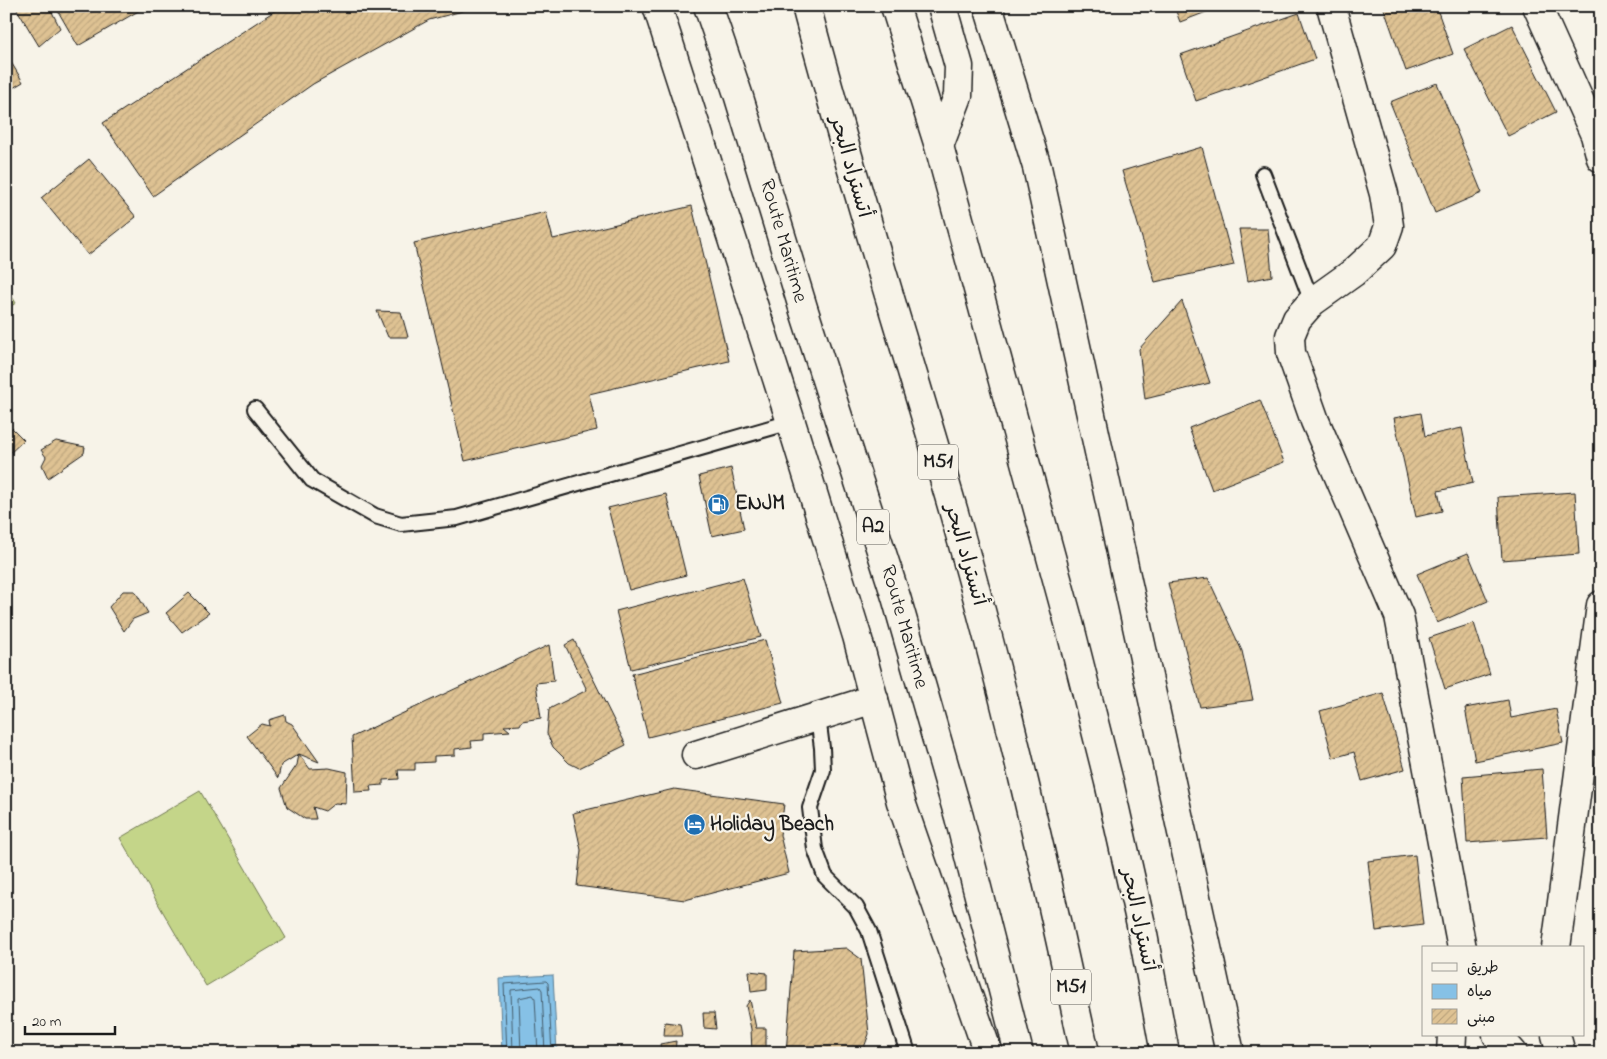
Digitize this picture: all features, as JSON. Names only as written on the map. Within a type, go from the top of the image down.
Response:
[{"type":"main road","points":[[657,6],[791,422],[874,699],[901,802],[988,1053]]},
{"type":"main road","name":"Route Maritime","points":[[708,6],[738,94],[804,311],[896,597],[959,817],[1020,1053]]},
{"type":"main road","name":"أتستراد البحر","points":[[806,6],[866,222],[954,514],[995,665],[1085,1053]]},
{"type":"main road","name":"أتستراد البحر","points":[[894,6],[938,146],[1069,623],[1140,920],[1165,1053]]},
{"type":"main road","points":[[938,146],[958,96],[959,66],[942,6]]},
{"type":"main road","points":[[988,6],[1037,167],[1230,1053]]},
{"type":"main road","points":[[1331,6],[1384,194],[1389,226],[1382,246],[1354,272],[1312,302],[1297,319],[1290,336],[1291,353],[1315,421],[1399,616],[1462,946]]},
{"type":"main road","points":[[1537,6],[1595,135],[1601,158]]},
{"type":"main road","points":[[1556,946],[1601,605]]},
{"type":"main road","points":[[696,755],[874,699]]},
{"type":"main road","points":[[1451,1053],[1452,1036]]},
{"type":"main road","points":[[1556,1036],[1561,1053]]},
{"type":"lane","points":[[1263,174],[1312,302]]},
{"type":"lane","points":[[255,409],[312,480],[375,516],[402,524],[457,518],[791,422]]},
{"type":"lane","points":[[818,717],[823,770],[810,808],[815,849],[825,876],[856,907],[869,931],[908,1053]]},
{"type":"green space","points":[[6,287],[16,303],[6,309]]},
{"type":"green space","points":[[200,791],[286,938],[206,986],[120,838]]},
{"type":"water","points":[[553,975],[557,1053],[502,1053],[499,978]]},
{"type":"building","points":[[15,6],[49,6],[60,28],[39,46]]},
{"type":"building","points":[[55,6],[147,6],[78,46]]},
{"type":"building","points":[[282,6],[481,6],[429,20],[313,84],[153,196],[103,123]]},
{"type":"building","points":[[1174,6],[1222,6],[1180,22]]},
{"type":"building","points":[[1383,6],[1436,6],[1453,54],[1406,71]]},
{"type":"building","points":[[1299,13],[1315,59],[1196,101],[1180,55]]},
{"type":"building","points":[[1512,25],[1556,112],[1508,136],[1464,49]]},
{"type":"building","points":[[6,54],[23,82],[6,92]]},
{"type":"building","points":[[1437,83],[1482,193],[1435,213],[1390,102]]},
{"type":"building","points":[[1202,147],[1234,265],[1155,282],[1122,171]]},
{"type":"building","points":[[89,159],[136,217],[88,255],[41,198]]},
{"type":"building","points":[[692,206],[729,361],[589,394],[597,430],[465,461],[414,243],[546,212],[553,239]]},
{"type":"building","points":[[1239,229],[1268,229],[1272,276],[1248,281]]},
{"type":"building","points":[[1182,301],[1210,383],[1145,399],[1139,349]]},
{"type":"building","points":[[377,311],[401,312],[408,337],[388,337]]},
{"type":"building","points":[[1260,400],[1284,462],[1212,490],[1189,428]]},
{"type":"building","points":[[1421,413],[1425,436],[1462,428],[1473,483],[1438,491],[1442,511],[1416,517],[1394,418]]},
{"type":"building","points":[[12,428],[24,440],[9,454],[6,450],[6,435]]},
{"type":"building","points":[[56,441],[85,447],[84,453],[48,478],[42,465],[46,457],[41,450]]},
{"type":"building","points":[[731,468],[744,529],[712,536],[699,476]]},
{"type":"building","points":[[1575,492],[1579,554],[1502,560],[1498,497]]},
{"type":"building","points":[[666,494],[686,575],[629,590],[608,508]]},
{"type":"building","points":[[1468,553],[1488,601],[1437,623],[1417,574]]},
{"type":"building","points":[[743,578],[761,637],[631,669],[616,611]]},
{"type":"building","points":[[1208,578],[1242,651],[1253,700],[1200,707],[1168,583]]},
{"type":"building","points":[[123,591],[135,591],[148,613],[133,619],[124,631],[109,607]]},
{"type":"building","points":[[189,593],[209,613],[182,632],[166,613]]},
{"type":"building","points":[[1474,623],[1490,674],[1445,689],[1429,638]]},
{"type":"building","points":[[574,640],[626,745],[579,768],[569,763],[553,747],[547,734],[549,709],[587,690],[565,645]]},
{"type":"building","points":[[765,640],[783,703],[648,737],[632,674]]},
{"type":"building","points":[[549,645],[554,681],[536,683],[541,718],[522,721],[520,725],[504,726],[510,731],[484,733],[484,740],[471,741],[472,747],[455,749],[455,755],[434,756],[434,762],[415,763],[415,770],[398,770],[399,779],[383,780],[383,785],[370,786],[371,791],[355,792],[352,737]]},
{"type":"building","points":[[1383,693],[1405,769],[1362,781],[1354,752],[1333,758],[1320,711]]},
{"type":"building","points":[[1508,700],[1511,718],[1556,709],[1563,743],[1475,761],[1465,708]]},
{"type":"building","points":[[285,715],[286,721],[292,724],[319,762],[299,754],[281,765],[278,778],[247,736],[262,724],[270,726],[269,720]]},
{"type":"building","points":[[299,754],[310,769],[329,768],[347,772],[346,804],[335,803],[325,811],[313,807],[316,819],[305,819],[287,807],[281,788],[297,765]]},
{"type":"building","points":[[1542,769],[1547,837],[1467,843],[1463,776]]},
{"type":"building","points":[[674,789],[784,804],[780,835],[789,873],[685,900],[577,886],[581,850],[573,813]]},
{"type":"building","points":[[1415,855],[1423,925],[1376,931],[1368,861]]},
{"type":"building","points":[[846,948],[861,959],[869,1034],[862,1053],[786,1053],[794,951]]},
{"type":"building","points":[[749,971],[767,973],[767,990],[751,992]]},
{"type":"building","points":[[750,1000],[756,1028],[766,1028],[766,1053],[752,1053],[751,1029],[746,1006]]},
{"type":"building","points":[[703,1013],[714,1013],[716,1029],[704,1028]]},
{"type":"building","points":[[665,1022],[680,1024],[682,1036],[664,1036]]},
{"type":"building","points":[[676,1041],[675,1053],[662,1053],[660,1044]]},
{"type":"place","name":"ENJM","points":[[719,504]]},
{"type":"place","name":"Holiday Beach","points":[[694,825]]}]
